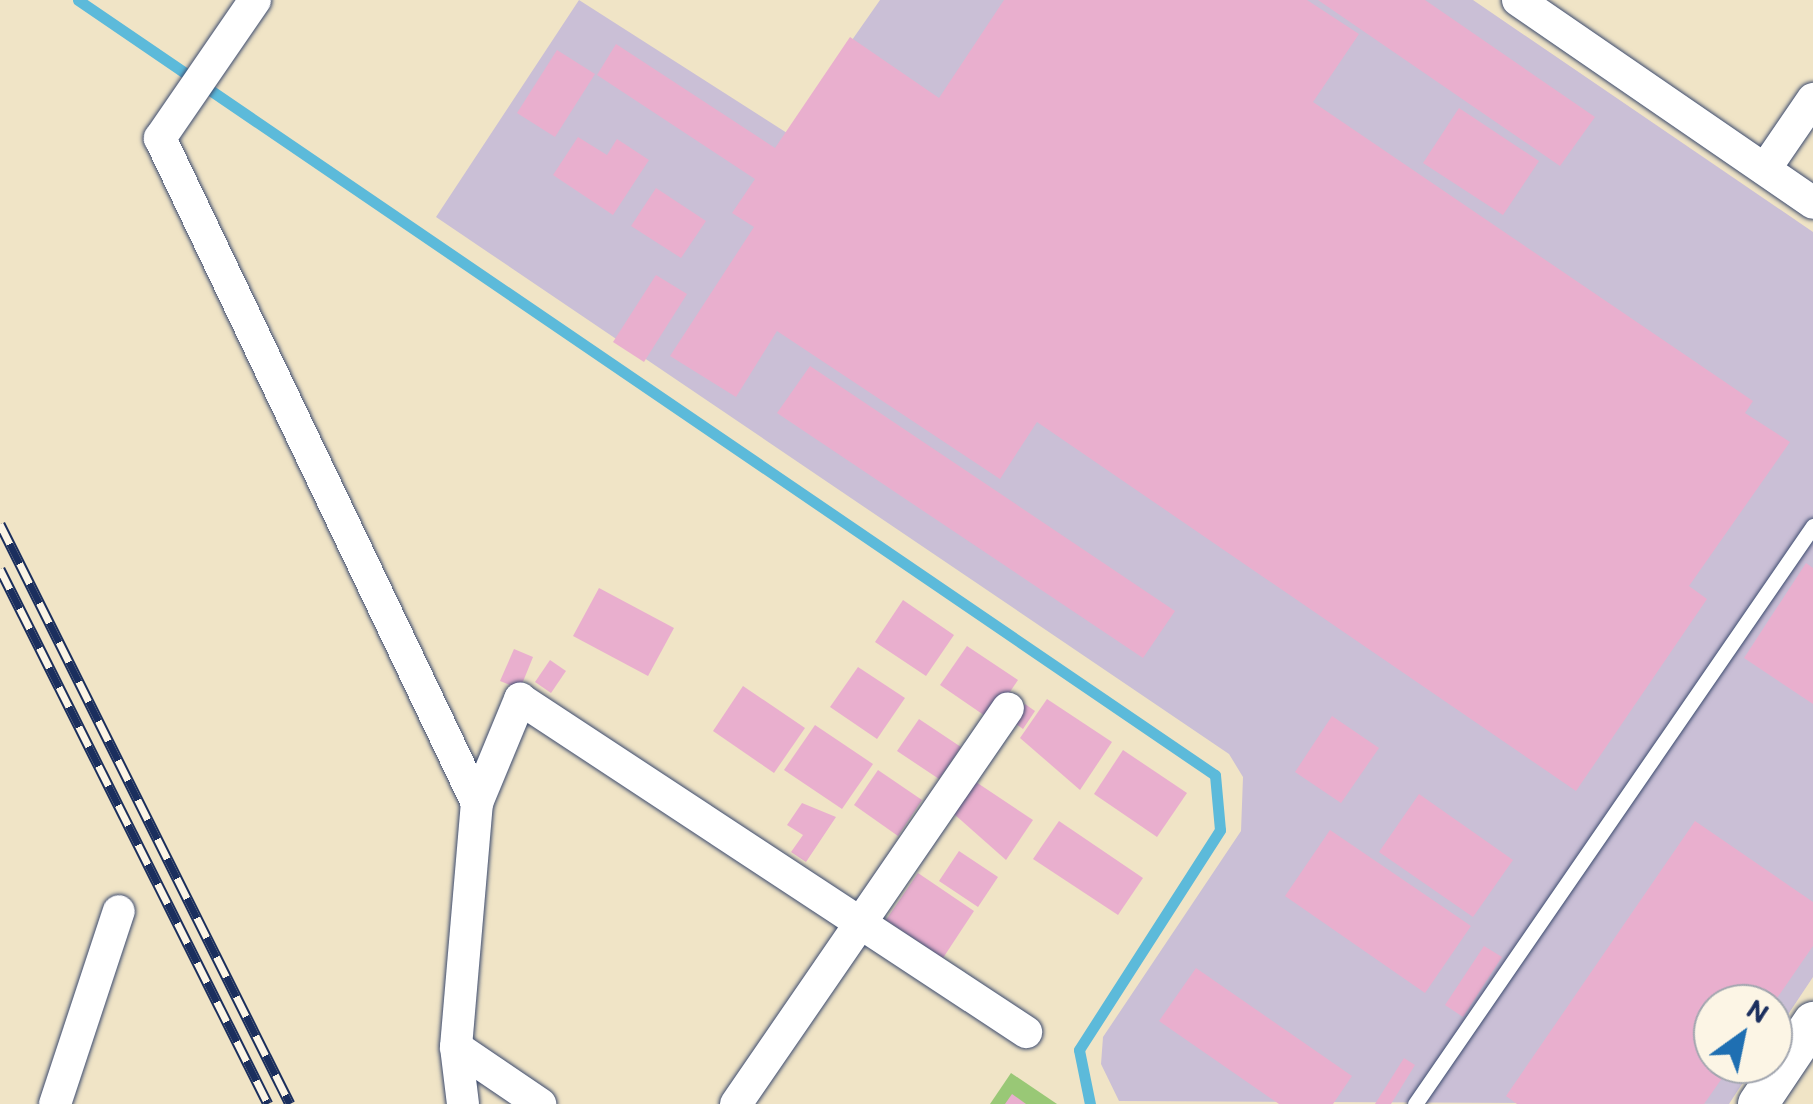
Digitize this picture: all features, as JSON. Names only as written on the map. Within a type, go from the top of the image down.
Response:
[{"type":"street","points":[[255,0],[160,138],[477,803]]},
{"type":"street","points":[[1518,0],[1813,202]]},
{"type":"street","points":[[1764,169],[1813,98]]},
{"type":"street","points":[[463,1104],[456,1047],[477,803],[520,699],[1026,1032]]},
{"type":"street","points":[[736,1104],[1008,708]]},
{"type":"street","points":[[54,1104],[119,911]]},
{"type":"street","points":[[1758,1104],[1809,1036]]},
{"type":"street","points":[[456,1047],[540,1104]]},
{"type":"lane","points":[[1415,1104],[1813,526]]},
{"type":"shaded area","points":[[579,0],[787,133],[880,0],[1473,0],[1813,232],[1813,977],[1793,1007],[1793,984],[1693,984],[1693,1084],[1742,1084],[1729,1104],[1119,1101],[1101,1064],[1103,1037],[1241,831],[1243,777],[1229,754],[436,217]]},
{"type":"green space","points":[[1011,1073],[1057,1104],[990,1104]]},
{"type":"building","points":[[1004,0],[1307,0],[1359,34],[1313,102],[1753,401],[1745,413],[1790,442],[1689,586],[1707,599],[1576,791],[1037,422],[1000,479],[777,331],[736,397],[670,356],[754,227],[732,213],[755,179],[597,75],[616,44],[775,148],[850,37],[939,98]]},
{"type":"building","points":[[1318,0],[1425,0],[1595,117],[1560,166]]},
{"type":"building","points":[[557,50],[595,74],[555,137],[517,113]]},
{"type":"building","points":[[1459,108],[1539,161],[1503,215],[1423,163]]},
{"type":"building","points":[[578,137],[607,155],[617,139],[649,160],[613,215],[553,175]]},
{"type":"building","points":[[656,188],[706,221],[681,258],[631,226]]},
{"type":"building","points":[[656,275],[687,294],[644,362],[613,342]]},
{"type":"building","points":[[810,366],[1175,611],[1143,658],[777,413]]},
{"type":"building","points":[[1806,563],[1813,568],[1813,704],[1744,658]]},
{"type":"building","points":[[599,588],[674,628],[648,676],[573,636]]},
{"type":"building","points":[[903,600],[954,635],[926,676],[875,642]]},
{"type":"building","points":[[967,646],[1018,680],[991,720],[940,685]]},
{"type":"building","points":[[514,649],[533,657],[520,689],[500,681]]},
{"type":"building","points":[[550,660],[566,671],[551,693],[535,682]]},
{"type":"building","points":[[858,667],[905,698],[877,739],[830,707]]},
{"type":"building","points":[[743,686],[805,728],[774,773],[713,731]]},
{"type":"building","points":[[1047,699],[1112,742],[1080,790],[1020,738]]},
{"type":"building","points":[[1025,704],[1035,711],[1023,729],[1013,722]]},
{"type":"building","points":[[1332,716],[1379,748],[1341,803],[1295,772]]},
{"type":"building","points":[[919,719],[961,747],[939,779],[897,751]]},
{"type":"building","points":[[815,725],[873,764],[842,809],[784,770]]},
{"type":"building","points":[[1123,750],[1187,793],[1157,837],[1094,794]]},
{"type":"building","points":[[878,770],[922,800],[898,836],[854,805]]},
{"type":"building","points":[[976,782],[1033,820],[1006,860],[954,814]]},
{"type":"building","points":[[1419,794],[1513,860],[1473,917],[1379,852]]},
{"type":"building","points":[[802,803],[836,817],[806,862],[791,852],[803,835],[787,825]]},
{"type":"building","points":[[1059,821],[1143,878],[1118,915],[1033,859]]},
{"type":"building","points":[[1695,821],[1813,902],[1813,946],[1787,984],[1693,984],[1693,1084],[1718,1084],[1704,1104],[1517,1104],[1506,1096]]},
{"type":"building","points":[[1330,830],[1471,926],[1425,993],[1285,896]]},
{"type":"building","points":[[959,851],[998,877],[978,907],[939,881]]},
{"type":"building","points":[[918,873],[974,911],[943,958],[886,920]]},
{"type":"building","points":[[1484,946],[1502,957],[1463,1017],[1445,1005]]},
{"type":"building","points":[[1196,968],[1352,1076],[1333,1104],[1279,1104],[1159,1021]]},
{"type":"building","points":[[1404,1058],[1415,1065],[1391,1104],[1375,1104]]},
{"type":"building","points":[[1012,1094],[1026,1104],[1005,1104]]},
{"type":"waterway","points":[[78,0],[1215,775],[1220,830],[1079,1050],[1090,1104]]},
{"type":"railway","points":[[0,524],[290,1104]]},
{"type":"railway","points":[[0,569],[268,1104]]}]
